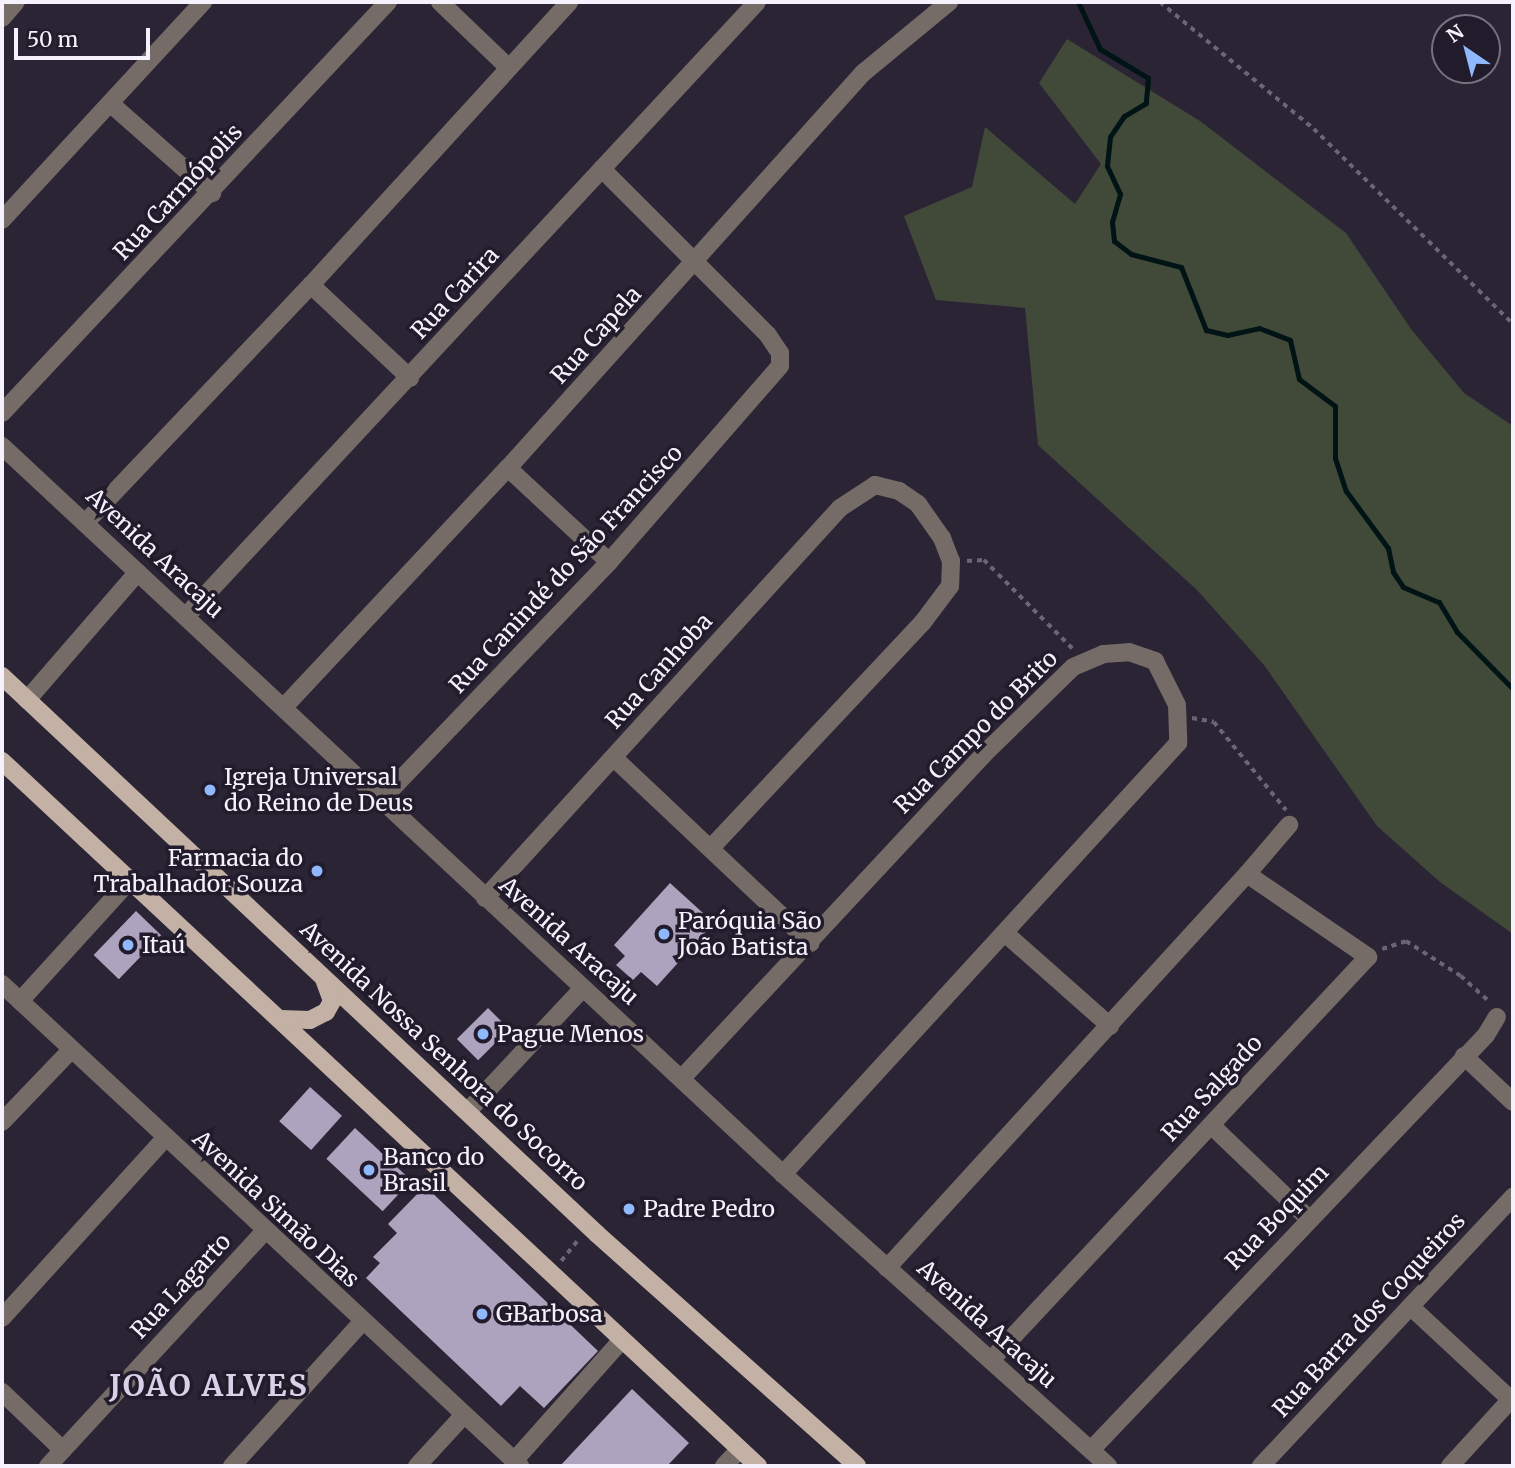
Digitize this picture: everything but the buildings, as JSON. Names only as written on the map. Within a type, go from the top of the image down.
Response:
[{"type":"main road","name":"Avenida Nossa Senhora do Socorro","points":[[2,676],[321,972],[590,1227],[857,1466]]},
{"type":"main road","points":[[2,695],[25,699]]},
{"type":"main road","points":[[2,761],[281,1019],[620,1342],[758,1466]]},
{"type":"main road","points":[[281,1019],[310,1020],[328,1010],[332,997],[321,972]]},
{"type":"street","points":[[2,18],[16,2]]},
{"type":"street","points":[[2,220],[203,2]]},
{"type":"street","name":"Rua Carmópolis","points":[[2,413],[212,193],[388,2]]},
{"type":"street","points":[[440,2],[509,68]]},
{"type":"street","points":[[86,522],[311,285],[569,2]]},
{"type":"street","name":"Rua Carira","points":[[187,615],[757,2]]},
{"type":"street","name":"Rua Capela","points":[[284,707],[508,468],[696,262],[863,73],[949,2]]},
{"type":"street","points":[[111,104],[212,193]]},
{"type":"street","points":[[603,169],[696,262]]},
{"type":"street","name":"Rua Canindé do São Francisco","points":[[381,800],[609,562],[780,366],[780,353],[768,335],[696,262]]},
{"type":"street","points":[[311,285],[410,378]]},
{"type":"street","name":"Avenida Aracaju","points":[[2,446],[187,615],[485,898],[783,1174],[1108,1466]]},
{"type":"street","points":[[508,468],[609,562]]},
{"type":"street","name":"Rua Canhoba","points":[[485,898],[821,527],[853,496],[874,485],[899,491],[918,505],[943,538],[951,561]]},
{"type":"street","points":[[711,848],[923,622],[950,586],[951,561]]},
{"type":"street","points":[[25,699],[138,572]]},
{"type":"street","name":"Rua Campo do Brito","points":[[682,1078],[984,754],[1085,660],[1129,652],[1150,657],[1171,687],[1178,715],[1178,743],[1166,760],[783,1174]]},
{"type":"street","points":[[614,758],[810,943]]},
{"type":"street","points":[[887,1268],[1110,1026],[1289,825]]},
{"type":"street","points":[[1247,874],[1368,957]]},
{"type":"street","points":[[20,1001],[130,880]]},
{"type":"street","points":[[1006,934],[1110,1026]]},
{"type":"street","name":"Rua Salgado","points":[[991,1360],[1368,957]]},
{"type":"street","name":"Avenida Simão Dias","points":[[2,984],[361,1323],[517,1464]]},
{"type":"street","points":[[468,1111],[583,988]]},
{"type":"street","name":"Rua Boquim","points":[[1091,1450],[1464,1056],[1497,1017]]},
{"type":"street","points":[[2,1122],[71,1050]]},
{"type":"street","points":[[1464,1056],[1513,1102]]},
{"type":"street","points":[[1211,1125],[1309,1219]]},
{"type":"street","points":[[2,1318],[165,1138]]},
{"type":"street","name":"Rua Barra dos Coqueiros","points":[[1261,1466],[1513,1197]]},
{"type":"street","name":"Rua Lagarto","points":[[48,1466],[265,1231]]},
{"type":"street","points":[[1411,1307],[1512,1399],[1450,1466]]},
{"type":"street","points":[[232,1466],[361,1323]]},
{"type":"street","points":[[517,1464],[620,1342]]},
{"type":"street","points":[[2,1392],[63,1450]]},
{"type":"street","points":[[417,1466],[462,1417]]},
{"type":"street","points":[[724,1466],[739,1450]]},
{"type":"path","points":[[1160,2],[1314,130],[1513,324]]},
{"type":"path","points":[[951,561],[984,560],[1085,660]]},
{"type":"path","points":[[1178,715],[1214,722],[1286,810],[1289,825]]},
{"type":"path","points":[[1368,957],[1396,940],[1406,941],[1476,987],[1497,1017]]},
{"type":"path","points":[[550,1273],[590,1227]]},
{"type":"green space","points":[[1067,39],[1200,121],[1346,233],[1411,329],[1464,393],[1513,426],[1513,934],[1440,882],[1377,826],[1264,665],[1197,590],[1038,445],[1025,308],[936,300],[904,216],[972,187],[985,127],[1075,204],[1101,164],[1039,83]]},
{"type":"waterway","points":[[1078,2],[1100,49],[1148,78],[1146,103],[1124,116],[1110,137],[1107,166],[1120,194],[1112,222],[1114,241],[1131,254],[1181,267],[1206,330],[1227,335],[1259,328],[1290,340],[1299,379],[1335,406],[1335,458],[1346,491],[1388,548],[1393,572],[1403,587],[1439,602],[1457,632],[1513,689]]},
{"type":"place","name":"Igreja Universal do Reino de Deus","points":[[210,790]]},
{"type":"place","name":"Farmacia do Trabalhador Souza","points":[[317,871]]},
{"type":"place","name":"Paróquia São João Batista","points":[[664,934]]},
{"type":"place","name":"Itaú","points":[[128,945]]},
{"type":"place","name":"Pague Menos","points":[[483,1034]]},
{"type":"place","name":"Banco do Brasil","points":[[369,1170]]},
{"type":"place","name":"Padre Pedro","points":[[629,1209]]},
{"type":"place","name":"GBarbosa","points":[[482,1314]]},
{"type":"district","name":"JOÃO ALVES","points":[[209,1385]]}]
